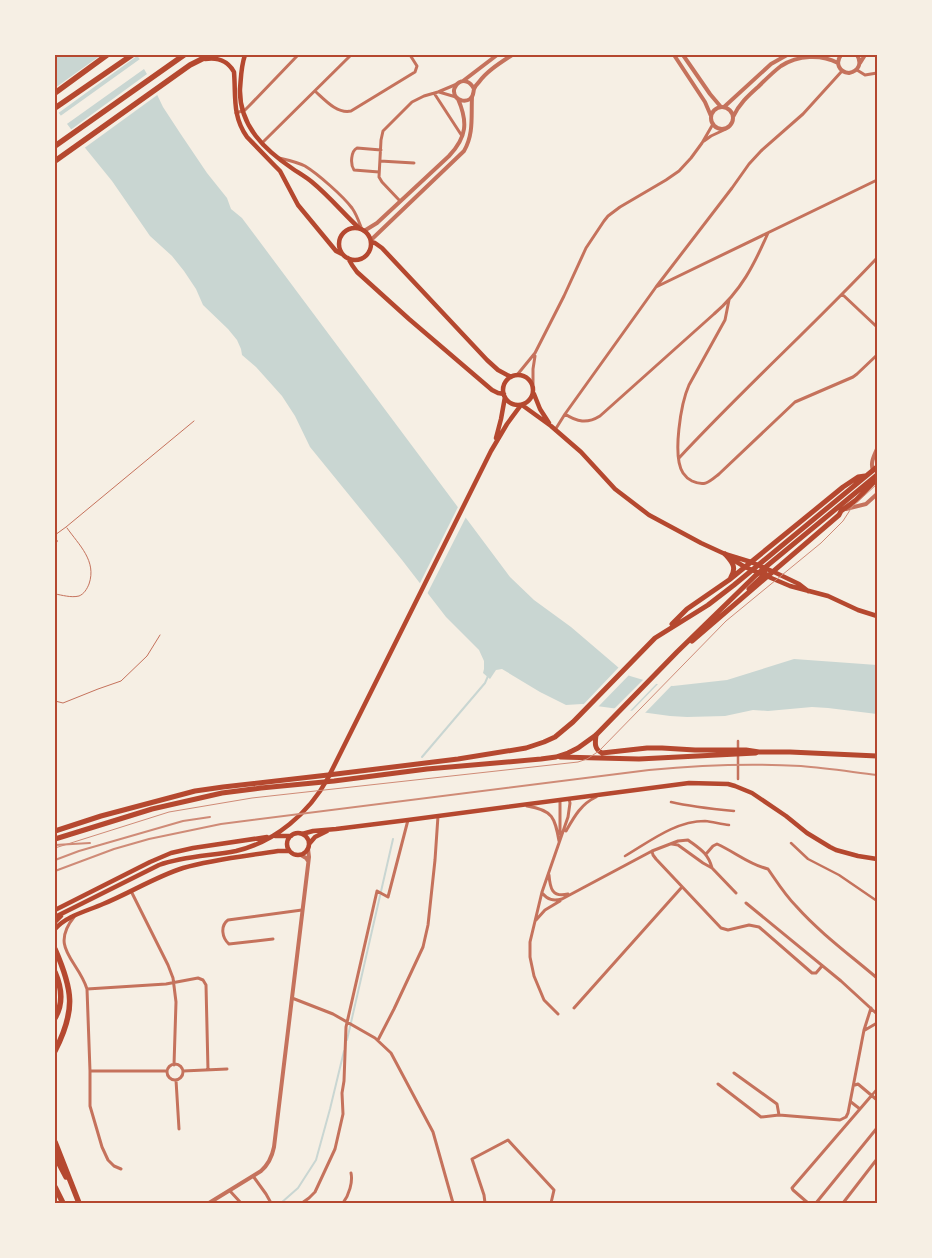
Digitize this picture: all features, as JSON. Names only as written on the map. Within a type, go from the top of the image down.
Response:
[{"type":"highway","points":[[55,93],[108,55]]},
{"type":"highway","points":[[55,108],[132,55]]},
{"type":"highway","points":[[55,146],[184,55]]},
{"type":"highway","points":[[55,161],[190,65],[210,55]]},
{"type":"highway","points":[[55,948],[68,980],[70,1004],[66,1028],[55,1051]]},
{"type":"highway","points":[[55,972],[60,986],[61,997],[60,1008],[55,1018]]},
{"type":"highway","points":[[55,1142],[79,1203]]},
{"type":"highway","points":[[55,1156],[79,1203]]},
{"type":"highway","points":[[55,1189],[63,1203]]},
{"type":"main road","points":[[245,55],[240,96],[242,111],[251,130],[278,158],[313,182],[367,234],[371,241],[382,248],[492,365],[511,377]]},
{"type":"main road","points":[[199,61],[217,59],[231,66],[234,72],[236,113],[244,133],[276,166],[298,206],[336,251],[356,260],[363,258],[370,249],[371,241]]},
{"type":"main road","points":[[342,254],[339,244],[343,234],[352,228],[362,230]]},
{"type":"main road","points":[[348,258],[357,272],[492,390],[504,396],[511,404],[521,405],[553,428],[581,452],[615,490],[649,515],[701,543],[774,572],[808,590]]},
{"type":"main road","points":[[491,451],[499,428],[504,384],[511,377],[517,375],[526,377],[532,384],[540,409],[553,428]]},
{"type":"main road","points":[[55,918],[159,865],[177,859],[234,851],[257,844],[292,823],[305,810],[323,787],[491,451],[503,430],[521,405],[530,400],[534,391]]},
{"type":"main road","points":[[55,831],[101,816],[195,791],[223,786],[458,759],[526,748],[544,742],[573,722],[655,638],[708,605],[742,580],[874,467]]},
{"type":"main road","points":[[667,630],[687,608],[729,580],[843,487],[858,477],[865,476]]},
{"type":"main road","points":[[677,652],[700,636],[766,576],[774,572],[839,515],[841,511],[856,500],[877,477]]},
{"type":"main road","points":[[556,757],[578,748],[596,735],[746,585],[781,554],[877,477]]},
{"type":"main road","points":[[725,554],[745,567],[790,586],[828,596],[858,610],[877,616]]},
{"type":"main road","points":[[725,554],[734,568],[729,580]]},
{"type":"main road","points":[[751,562],[764,570],[766,576]]},
{"type":"main road","points":[[596,735],[596,747],[602,753],[647,748],[877,756]]},
{"type":"main road","points":[[55,839],[183,801],[261,788],[426,769],[556,757],[639,759],[695,755],[752,754],[759,752]]},
{"type":"main road","points":[[55,910],[150,862],[171,853],[204,846],[689,783],[728,784],[752,793],[807,833],[830,847],[858,856],[877,859]]},
{"type":"main road","points":[[55,928],[62,922],[159,877],[196,865],[278,851],[301,855],[318,835],[336,829]]},
{"type":"main road","points":[[302,834],[306,838],[308,846]]},
{"type":"main road","points":[[290,852],[287,842],[291,836]]},
{"type":"main road","points":[[55,922],[63,913]]},
{"type":"street","points":[[236,113],[249,106],[298,55]]},
{"type":"street","points":[[262,143],[351,55]]},
{"type":"street","points":[[315,91],[338,110],[344,112],[351,111],[415,72],[417,66],[410,55]]},
{"type":"street","points":[[400,202],[379,177],[383,131],[418,98],[457,84],[497,55]]},
{"type":"street","points":[[371,241],[464,151],[471,135],[474,89],[490,71],[512,55]]},
{"type":"street","points":[[517,375],[536,353],[583,254],[604,221],[620,207],[673,176],[702,143],[712,124],[705,102],[674,55]]},
{"type":"street","points":[[683,55],[710,94],[723,107],[731,111],[734,117]]},
{"type":"street","points":[[711,116],[715,110],[723,107],[772,64],[787,55]]},
{"type":"street","points":[[838,63],[841,55]]},
{"type":"street","points":[[857,55],[860,63]]},
{"type":"street","points":[[702,143],[732,124],[741,103],[783,65],[799,59],[813,57],[829,58],[838,63],[842,71],[849,74],[856,70],[865,55]]},
{"type":"street","points":[[856,70],[865,75],[877,73]]},
{"type":"street","points":[[553,428],[656,288],[761,151],[803,114],[842,71]]},
{"type":"street","points":[[462,81],[471,83],[474,89]]},
{"type":"street","points":[[278,158],[295,162],[317,174],[351,207],[362,230],[377,223],[400,202],[453,152],[463,137],[464,114],[454,90],[457,84]]},
{"type":"street","points":[[438,92],[464,101],[472,97]]},
{"type":"street","points":[[434,93],[463,137]]},
{"type":"street","points":[[712,124],[718,129],[726,129]]},
{"type":"street","points":[[379,172],[354,170],[352,167],[354,149],[380,150]]},
{"type":"street","points":[[380,161],[414,163]]},
{"type":"street","points":[[656,288],[877,180]]},
{"type":"street","points":[[565,414],[579,421],[590,420],[600,416],[729,300],[757,259],[768,233]]},
{"type":"street","points":[[679,458],[877,258]]},
{"type":"street","points":[[842,294],[877,327]]},
{"type":"street","points":[[729,300],[725,320],[689,385],[679,424],[679,458],[681,469],[686,477],[697,483],[706,484],[719,474],[795,402],[853,377],[877,355]]},
{"type":"street","points":[[532,384],[536,353]]},
{"type":"street","points":[[874,467],[877,449]]},
{"type":"street","points":[[841,511],[866,504],[877,494]]},
{"type":"street","points":[[738,741],[738,779]]},
{"type":"street","points":[[560,842],[579,809],[586,801],[599,795]]},
{"type":"street","points":[[558,1014],[544,1000],[534,976],[530,957],[530,942],[542,892],[568,817],[569,799]]},
{"type":"street","points":[[560,800],[560,842]]},
{"type":"street","points":[[671,802],[686,806],[734,811]]},
{"type":"street","points":[[522,805],[539,808],[550,814],[556,823],[560,842]]},
{"type":"street","points":[[378,1040],[423,947],[429,916],[438,816]]},
{"type":"street","points":[[302,1203],[315,1192],[336,1149],[343,1114],[342,1093],[347,1022],[377,891],[388,897],[408,820]]},
{"type":"street","points":[[625,856],[662,833],[690,824],[705,821],[729,826]]},
{"type":"street","points":[[542,892],[548,899],[556,901],[562,899],[652,851],[678,840],[688,840],[706,854],[712,868]]},
{"type":"street","points":[[671,843],[678,845],[712,868],[736,893]]},
{"type":"street","points":[[791,843],[808,859],[839,875],[877,901]]},
{"type":"street","points":[[706,854],[713,846],[718,844],[759,867],[768,869],[796,907],[822,932],[877,978]]},
{"type":"street","points":[[209,1203],[253,1176],[266,1166],[272,1157],[308,861],[308,846]]},
{"type":"street","points":[[652,851],[656,859],[723,929],[746,925],[756,926],[812,973],[822,966]]},
{"type":"street","points":[[301,855],[308,861]]},
{"type":"street","points":[[549,873],[551,889],[555,893],[564,895],[573,892]]},
{"type":"street","points":[[574,1008],[682,887]]},
{"type":"street","points":[[131,891],[168,965],[174,983],[176,1002],[174,1064]]},
{"type":"street","points":[[535,921],[545,910],[573,892]]},
{"type":"street","points":[[746,903],[877,1014]]},
{"type":"street","points":[[273,939],[229,944],[225,939],[223,924],[228,920],[302,910]]},
{"type":"street","points":[[75,916],[66,928],[64,943],[84,979],[87,990],[90,1106],[94,1125],[108,1160],[114,1166],[121,1169]]},
{"type":"street","points":[[87,990],[174,983],[198,978],[203,980],[206,988],[208,1070]]},
{"type":"street","points":[[292,998],[333,1014],[378,1040],[391,1053],[433,1132],[453,1203]]},
{"type":"street","points":[[718,1084],[761,1117],[779,1115],[840,1120],[846,1117],[848,1113],[864,1030],[871,1008]]},
{"type":"street","points":[[864,1030],[877,1022]]},
{"type":"street","points":[[167,1071],[174,1064]]},
{"type":"street","points":[[167,1071],[170,1078],[176,1080],[181,1078],[183,1071],[180,1066],[174,1064]]},
{"type":"street","points":[[183,1071],[227,1069]]},
{"type":"street","points":[[90,1071],[167,1071]]},
{"type":"street","points":[[734,1073],[777,1104],[779,1115]]},
{"type":"street","points":[[176,1080],[178,1129]]},
{"type":"street","points":[[854,1085],[858,1084],[877,1100]]},
{"type":"street","points":[[808,1203],[792,1188],[877,1090]]},
{"type":"street","points":[[851,1102],[860,1109]]},
{"type":"street","points":[[816,1203],[877,1128]]},
{"type":"street","points":[[485,1203],[472,1159],[508,1140],[554,1190],[550,1203]]},
{"type":"street","points":[[844,1203],[877,1159]]},
{"type":"street","points":[[343,1203],[347,1198],[352,1177],[351,1173]]},
{"type":"street","points":[[253,1176],[270,1201],[264,1203]]},
{"type":"street","points":[[230,1190],[241,1203]]},
{"type":"lane","points":[[55,535],[194,421]]},
{"type":"lane","points":[[55,594],[79,596],[86,590],[91,578],[90,561],[66,527]]},
{"type":"lane","points":[[55,701],[63,703],[98,688],[121,681],[148,656],[160,635]]},
{"type":"shaded area","points":[[55,55],[138,55],[163,107],[207,173],[227,198],[231,209],[242,218],[510,577],[534,600],[571,627],[626,674],[657,684],[673,686],[727,680],[794,659],[877,665],[877,714],[812,707],[768,711],[753,710],[725,716],[670,716],[582,704],[566,705],[502,669],[496,670],[490,679],[483,673],[484,661],[479,650],[446,617],[310,447],[295,416],[282,396],[256,367],[242,355],[237,340],[203,305],[196,289],[184,271],[172,256],[150,236],[112,181],[55,108]]},
{"type":"pier","points":[[101,55],[140,55],[142,59],[152,55],[155,60],[154,64],[147,68],[160,93],[83,149],[69,131],[147,74],[144,69],[57,131],[55,122],[59,117],[140,59],[137,56],[57,114],[55,112],[55,88]]},
{"type":"pier","points":[[459,505],[467,515],[426,596],[419,585]]},
{"type":"pier","points":[[620,666],[631,673],[596,709],[581,707]]},
{"type":"pier","points":[[645,678],[658,682],[628,713],[612,711]]},
{"type":"pier","points":[[660,682],[674,683],[643,715],[630,713]]},
{"type":"waterway","points":[[422,757],[485,683],[488,676]]},
{"type":"waterway","points":[[347,1040],[393,839]]},
{"type":"waterway","points":[[281,1203],[298,1188],[316,1160],[344,1051]]},
{"type":"tram line","points":[[55,848],[169,812],[252,798],[578,762],[587,759],[599,751],[726,621],[821,543],[843,521],[852,507],[877,484]]},
{"type":"railway","points":[[55,871],[114,849],[149,839],[221,824],[649,770],[706,766],[782,765],[877,775]]},
{"type":"railway","points":[[55,860],[79,851],[183,821],[210,817]]},
{"type":"railway","points":[[55,845],[90,843]]}]
